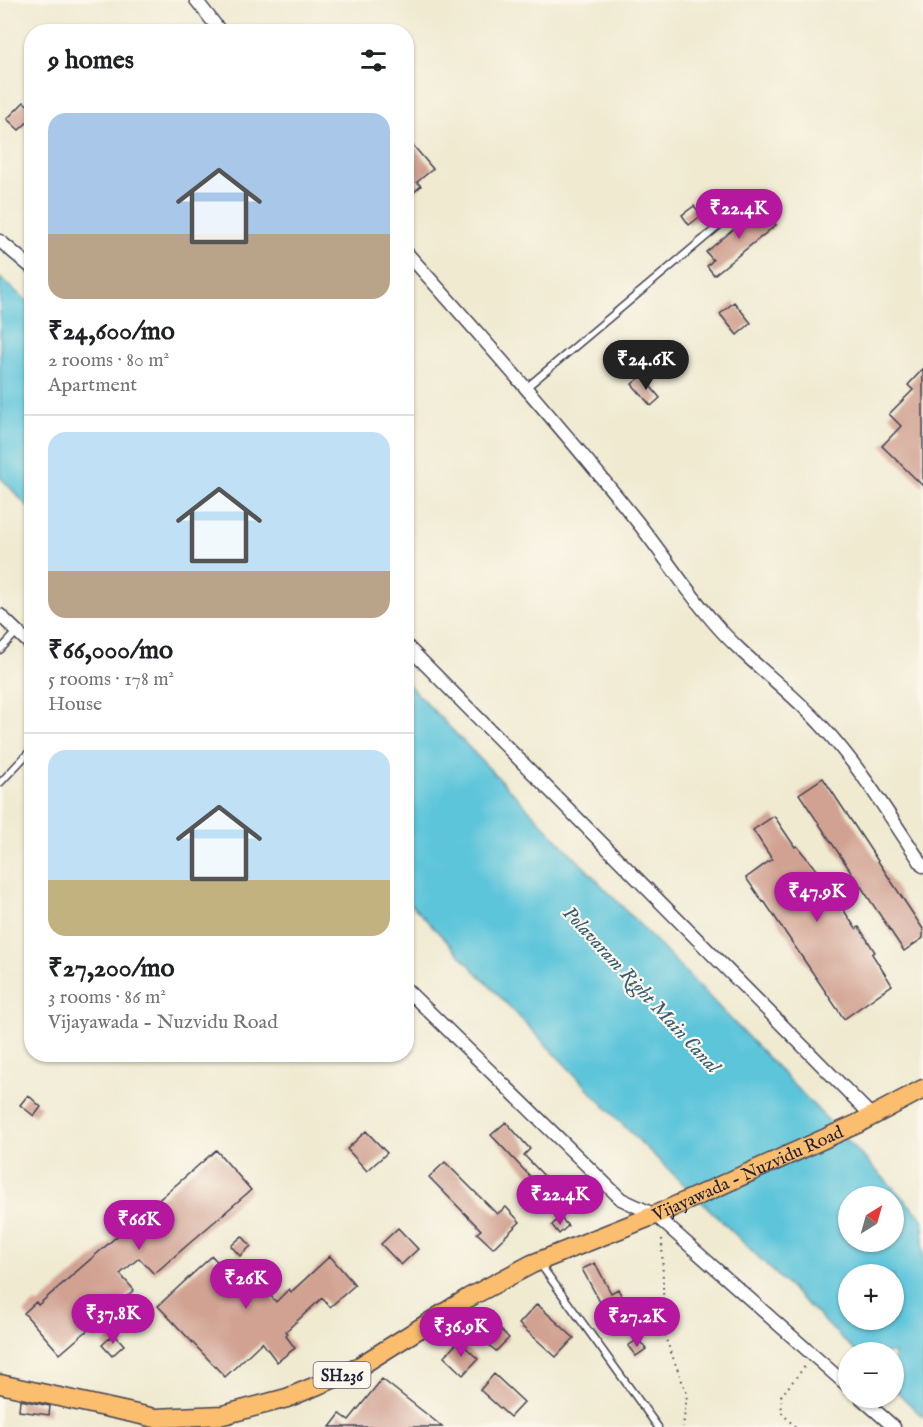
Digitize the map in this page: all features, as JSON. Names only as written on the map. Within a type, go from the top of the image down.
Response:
[{"type":"main road","name":"Vijayawada - Nuzvidu Road","points":[[0,1384],[155,1418],[223,1415],[287,1398],[352,1371],[500,1279],[538,1261],[660,1220],[865,1120],[923,1089]]},
{"type":"street","points":[[196,0],[215,24]]},
{"type":"street","points":[[0,241],[24,261]]},
{"type":"street","points":[[414,261],[526,387],[632,516],[711,620],[742,652],[807,710],[849,756],[923,866]]},
{"type":"street","points":[[0,615],[24,639]]},
{"type":"street","points":[[414,653],[865,1120]]},
{"type":"street","points":[[414,997],[621,1199],[660,1220],[838,1378]]},
{"type":"street","points":[[872,1408],[894,1427]]},
{"type":"lane","points":[[526,387],[738,209]]},
{"type":"lane","points":[[0,650],[17,632]]},
{"type":"lane","points":[[0,783],[24,758]]},
{"type":"lane","points":[[538,1261],[658,1427]]},
{"type":"path","points":[[660,1220],[664,1330],[687,1394],[683,1427]]},
{"type":"path","points":[[795,1427],[782,1413],[780,1396],[813,1356]]},
{"type":"water","points":[[0,278],[24,298],[24,503],[0,477]]},
{"type":"water","name":"Polavaram Right Main Canal","points":[[414,690],[891,1186],[838,1186],[838,1252],[904,1252],[904,1199],[923,1219],[923,1417],[904,1399],[904,1342],[846,1342],[628,1130],[414,907]]},
{"type":"building","points":[[24,102],[24,125],[19,130],[7,119]]},
{"type":"building","points":[[414,146],[433,169],[417,182],[421,186],[414,192]]},
{"type":"building","points":[[694,206],[702,215],[689,225],[682,215]]},
{"type":"building","points":[[761,207],[776,225],[714,275],[707,266],[713,260],[706,252]]},
{"type":"building","points":[[734,302],[751,323],[737,335],[720,314]]},
{"type":"building","points":[[923,369],[923,486],[882,446],[901,426],[889,414],[913,390],[908,385]]},
{"type":"building","points":[[642,376],[660,398],[651,406],[632,384]]},
{"type":"building","points":[[823,778],[923,929],[923,938],[904,951],[799,794]]},
{"type":"building","points":[[774,816],[795,847],[797,846],[822,877],[856,929],[859,927],[875,952],[872,954],[892,985],[844,1019],[746,878],[772,859],[753,830]]},
{"type":"building","points":[[28,1095],[41,1107],[34,1116],[20,1105]]},
{"type":"building","points":[[506,1122],[530,1149],[524,1155],[553,1185],[545,1192],[491,1135]]},
{"type":"building","points":[[366,1131],[387,1153],[367,1171],[347,1149]]},
{"type":"building","points":[[216,1150],[251,1190],[154,1274],[139,1258],[120,1274],[134,1290],[60,1354],[24,1313],[36,1302],[38,1305]]},
{"type":"building","points":[[445,1162],[497,1214],[506,1207],[520,1222],[493,1248],[477,1233],[481,1230],[429,1177]]},
{"type":"building","points":[[560,1217],[568,1226],[559,1234],[552,1225]]},
{"type":"building","points":[[398,1228],[418,1249],[401,1265],[381,1244]]},
{"type":"building","points":[[242,1236],[251,1246],[240,1256],[231,1246]]},
{"type":"building","points":[[212,1256],[228,1273],[242,1262],[276,1302],[289,1289],[291,1292],[330,1256],[355,1285],[330,1307],[322,1298],[286,1331],[288,1334],[286,1336],[295,1348],[277,1362],[262,1342],[225,1377],[158,1306]]},
{"type":"building","points":[[595,1263],[611,1293],[618,1289],[624,1301],[605,1311],[582,1269]]},
{"type":"building","points":[[537,1304],[574,1338],[556,1357],[519,1324]]},
{"type":"building","points":[[487,1316],[509,1338],[496,1351],[472,1331]]},
{"type":"building","points":[[114,1334],[124,1345],[112,1356],[102,1345]]},
{"type":"building","points":[[638,1339],[646,1349],[636,1356],[628,1346]]},
{"type":"building","points":[[459,1341],[478,1359],[463,1375],[444,1357]]},
{"type":"building","points":[[494,1374],[524,1402],[510,1417],[480,1390]]},
{"type":"building","points":[[382,1379],[442,1427],[330,1427],[340,1414],[349,1420]]},
{"type":"building","points":[[20,1400],[50,1406],[49,1415],[19,1411]]}]
